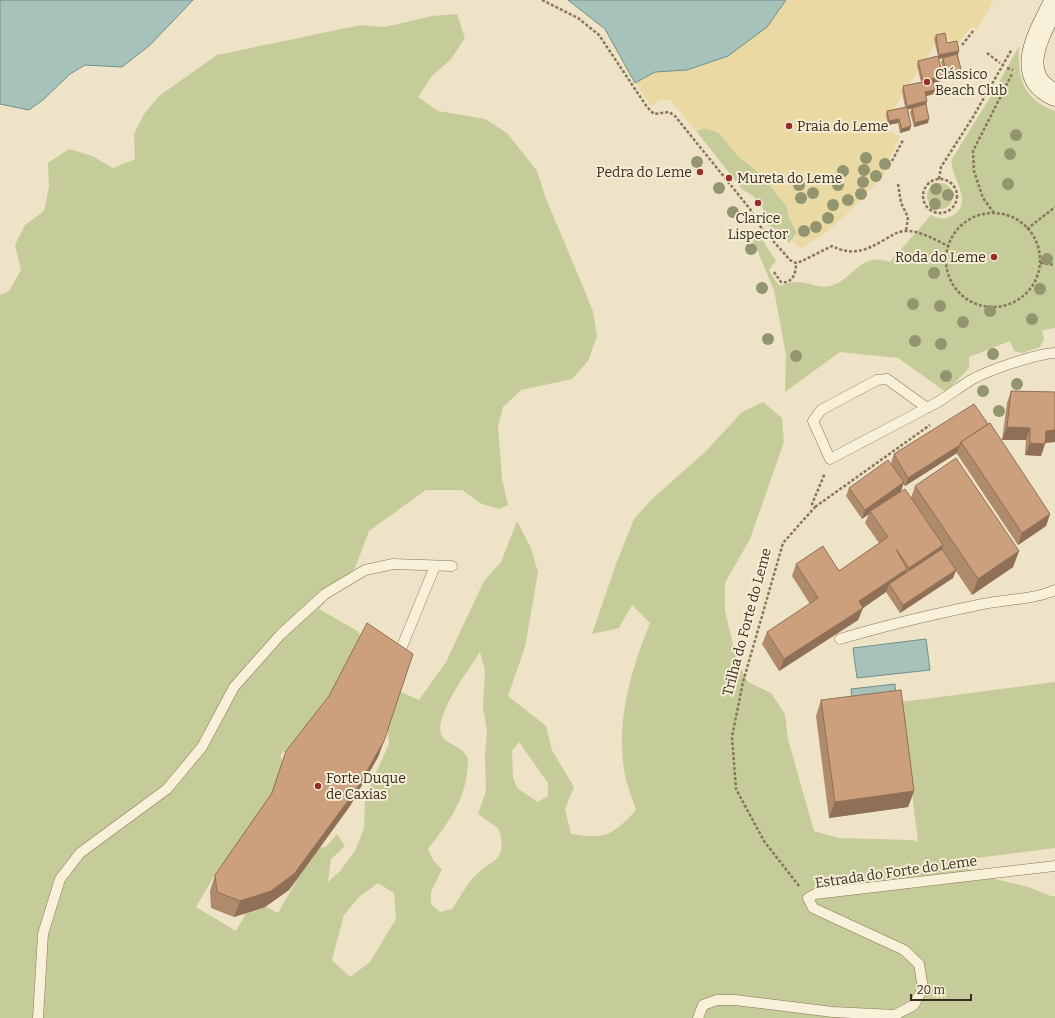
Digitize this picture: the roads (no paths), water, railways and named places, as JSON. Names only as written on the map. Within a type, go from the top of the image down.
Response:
[{"type":"street","points":[[1055,2],[1036,42],[1032,57],[1032,70],[1037,81],[1055,95]]},
{"type":"lane","points":[[927,408],[897,384],[887,379],[878,380],[822,410],[813,421],[830,459],[927,408],[972,380],[1015,362],[1045,353],[1055,353]]},
{"type":"lane","points":[[38,1018],[43,934],[60,879],[80,853],[167,789],[202,748],[234,687],[281,634],[325,594],[365,570],[393,564],[452,566]]},
{"type":"lane","points":[[401,649],[435,566]]},
{"type":"lane","points":[[840,639],[895,622],[985,603],[1041,596],[1055,590]]},
{"type":"lane","name":"Estrada do Forte do Leme","points":[[698,1018],[703,1005],[717,1000],[735,1000],[833,1012],[895,1015],[914,1005],[923,988],[919,964],[904,950],[813,908],[810,906],[808,898],[815,894],[1055,866]]},
{"type":"water","points":[[0,0],[193,0],[150,45],[122,67],[85,65],[70,74],[44,99],[29,110],[0,104]]},
{"type":"water","points":[[568,0],[786,0],[767,27],[728,56],[687,70],[655,72],[635,83],[605,29]]},
{"type":"water","points":[[926,639],[930,670],[857,678],[853,648]]},
{"type":"water","points":[[895,684],[896,699],[853,707],[851,689]]},
{"type":"place","name":"Clássico Beach Club","points":[[927,82]]},
{"type":"place","name":"Praia do Leme","points":[[789,126]]},
{"type":"place","name":"Pedra do Leme","points":[[700,172]]},
{"type":"place","name":"Mureta do Leme","points":[[729,178]]},
{"type":"place","name":"Clarice Lispector","points":[[758,203]]},
{"type":"place","name":"Roda do Leme","points":[[994,257]]},
{"type":"place","name":"Forte Duque de Caxias","points":[[318,786]]}]
